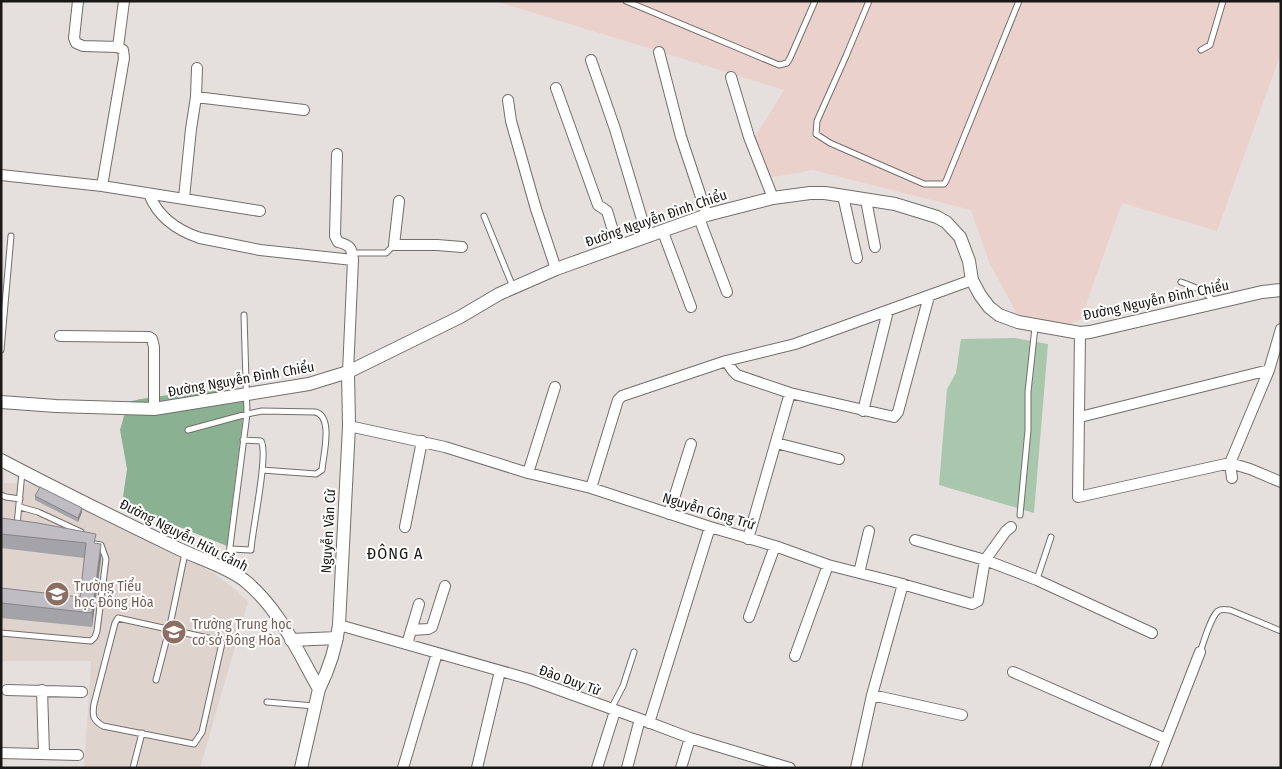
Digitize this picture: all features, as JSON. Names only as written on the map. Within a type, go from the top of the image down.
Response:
[{"type":"street","points":[[78,1],[74,38],[76,43],[83,46],[118,47],[123,50],[124,58],[102,186]]},
{"type":"street","points":[[118,47],[124,1]]},
{"type":"street","points":[[659,52],[703,217],[727,292]]},
{"type":"street","points":[[591,60],[647,236]]},
{"type":"street","points":[[184,198],[196,97],[197,68]]},
{"type":"street","points":[[730,77],[748,137],[773,198]]},
{"type":"street","points":[[556,88],[598,205],[606,211],[618,247]]},
{"type":"street","points":[[196,97],[304,110]]},
{"type":"street","points":[[508,100],[511,121],[536,209],[556,269]]},
{"type":"street","points":[[337,154],[334,236],[338,242],[348,244],[351,248],[352,257],[348,372]]},
{"type":"street","points":[[1,175],[102,186],[260,211]]},
{"type":"street","name":"Đường Nguyễn Đình Chiểu","points":[[1,402],[154,410],[309,384],[348,372],[460,316],[513,287],[556,269],[703,217],[773,198],[810,193],[895,204],[937,217],[946,222],[960,236],[964,244],[972,280],[980,295],[989,307],[999,315],[1018,322],[1080,333],[1096,331],[1262,292],[1281,290]]},
{"type":"street","points":[[149,194],[154,207],[166,220],[190,235],[260,250],[352,257]]},
{"type":"street","points":[[843,196],[857,258]]},
{"type":"street","points":[[866,200],[875,247]]},
{"type":"street","points":[[399,201],[394,245],[462,247]]},
{"type":"street","points":[[663,232],[691,307]]},
{"type":"street","points":[[591,488],[618,400],[632,392],[726,361],[795,344],[972,280]]},
{"type":"street","points":[[726,361],[732,372],[737,375],[790,393],[891,417],[897,415],[929,296]]},
{"type":"street","points":[[863,411],[888,311]]},
{"type":"street","points":[[1232,478],[1230,463],[1269,370],[1281,329]]},
{"type":"street","points":[[1080,333],[1080,417],[1077,496],[1080,498],[1230,463],[1281,482]]},
{"type":"street","points":[[60,336],[149,337],[152,339],[154,347],[154,410]]},
{"type":"street","points":[[1080,417],[1269,370]]},
{"type":"street","name":"Nguyễn Văn Cừ","points":[[319,689],[326,674],[338,631],[348,426],[348,372]]},
{"type":"street","points":[[528,473],[554,387]]},
{"type":"street","points":[[748,538],[790,393]]},
{"type":"street","name":"Nguyễn Công Trứ","points":[[348,426],[422,441],[528,473],[591,488],[775,546],[828,565],[972,604],[978,601],[985,560],[1006,531],[1011,528]]},
{"type":"street","points":[[405,527],[422,441]]},
{"type":"street","points":[[776,442],[839,459]]},
{"type":"street","points":[[669,514],[691,444]]},
{"type":"street","name":"Đường Nguyễn Hữu Cảnh","points":[[1,460],[243,580],[259,595],[278,618],[319,689]]},
{"type":"street","points":[[627,768],[710,527]]},
{"type":"street","points":[[859,573],[868,531]]},
{"type":"street","points":[[915,540],[985,560],[1037,580],[1152,633]]},
{"type":"street","points":[[750,618],[775,546]]},
{"type":"street","points":[[795,656],[828,565]]},
{"type":"street","points":[[856,768],[872,695],[903,584]]},
{"type":"street","points":[[412,630],[428,630],[432,627],[445,586]]},
{"type":"street","points":[[407,644],[419,604]]},
{"type":"street","points":[[291,640],[338,631]]},
{"type":"street","name":"Đào Duy Từ","points":[[338,631],[407,644],[529,679],[762,764],[790,768]]},
{"type":"street","points":[[1155,768],[1200,652]]},
{"type":"street","points":[[403,768],[436,653]]},
{"type":"street","points":[[476,768],[500,671]]},
{"type":"street","points":[[1013,672],[1166,739]]},
{"type":"street","points":[[301,768],[319,689]]},
{"type":"street","points":[[7,690],[82,692]]},
{"type":"street","points":[[42,690],[44,754]]},
{"type":"street","points":[[872,695],[962,715]]},
{"type":"street","points":[[597,768],[613,710]]},
{"type":"street","points":[[681,768],[690,738]]},
{"type":"street","points":[[1,753],[78,755]]},
{"type":"lane","points":[[626,1],[779,65],[787,64],[814,1]]},
{"type":"lane","points":[[868,1],[846,56],[816,121],[816,134],[830,143],[924,184],[940,185],[946,181],[1018,1]]},
{"type":"lane","points":[[1201,50],[1210,45],[1223,1]]},
{"type":"lane","points":[[484,216],[513,287]]},
{"type":"lane","points":[[1,350],[11,236]]},
{"type":"lane","points":[[352,257],[386,253],[394,245]]},
{"type":"lane","points":[[1181,282],[1200,288],[1215,303]]},
{"type":"lane","points":[[227,571],[247,414],[244,315]]},
{"type":"lane","points":[[1020,516],[1028,430],[1028,392],[1035,325]]},
{"type":"lane","points":[[188,430],[247,414],[267,411],[319,413],[325,421],[326,430],[322,470],[316,474],[262,470]]},
{"type":"lane","points":[[230,549],[252,550],[264,445],[261,441],[244,440]]},
{"type":"lane","points":[[16,529],[20,507],[22,471]]},
{"type":"lane","points":[[1,494],[6,498],[20,499]]},
{"type":"lane","points":[[20,507],[38,512],[87,535]]},
{"type":"lane","points":[[9,528],[26,531]]},
{"type":"lane","points":[[1037,580],[1051,537]]},
{"type":"lane","points":[[1,633],[90,641],[95,637],[106,559],[101,545],[93,542]]},
{"type":"lane","points":[[156,680],[169,630],[185,552]]},
{"type":"lane","points":[[1200,652],[1216,613],[1223,609],[1230,610],[1281,631]]},
{"type":"lane","points":[[118,618],[217,640],[222,643],[202,732],[194,744],[142,733],[103,726],[95,722],[92,716],[115,623],[118,618]]},
{"type":"lane","points":[[613,710],[634,652]]},
{"type":"lane","points":[[268,702],[315,706]]},
{"type":"lane","points":[[133,768],[142,733]]},
{"type":"shaded area","points":[[495,1],[1281,1],[1281,53],[1217,231],[1122,203],[1081,319],[1065,327],[1018,316],[989,262],[971,210],[813,170],[768,178],[749,146],[784,90]]},
{"type":"shaded area","name":"Trường Trung học cơ sở Đông Hòa","points":[[1,470],[4,471],[4,483],[32,484],[119,527],[152,539],[215,574],[248,602],[200,768],[84,768],[91,661],[1,661]]},
{"type":"green space","points":[[1015,338],[1048,344],[1034,513],[939,485],[947,389],[956,373],[961,339]]},
{"type":"green space","points":[[216,389],[245,401],[227,546],[122,504],[127,469],[120,430],[128,402],[149,397]]},
{"type":"building","points":[[40,487],[82,508],[78,518],[35,496]]},
{"type":"building","points":[[1,518],[96,534],[94,543],[101,544],[92,613],[1,603],[1,588],[80,597],[86,543],[1,534]]},
{"type":"place","name":"Trường Tiểu học Đông Hòa","points":[[57,594]]},
{"type":"place","name":"Trường Trung học cơ sở Đông Hòa","points":[[174,632]]},
{"type":"district","name":"ĐÔNG A","points":[[395,553]]}]
